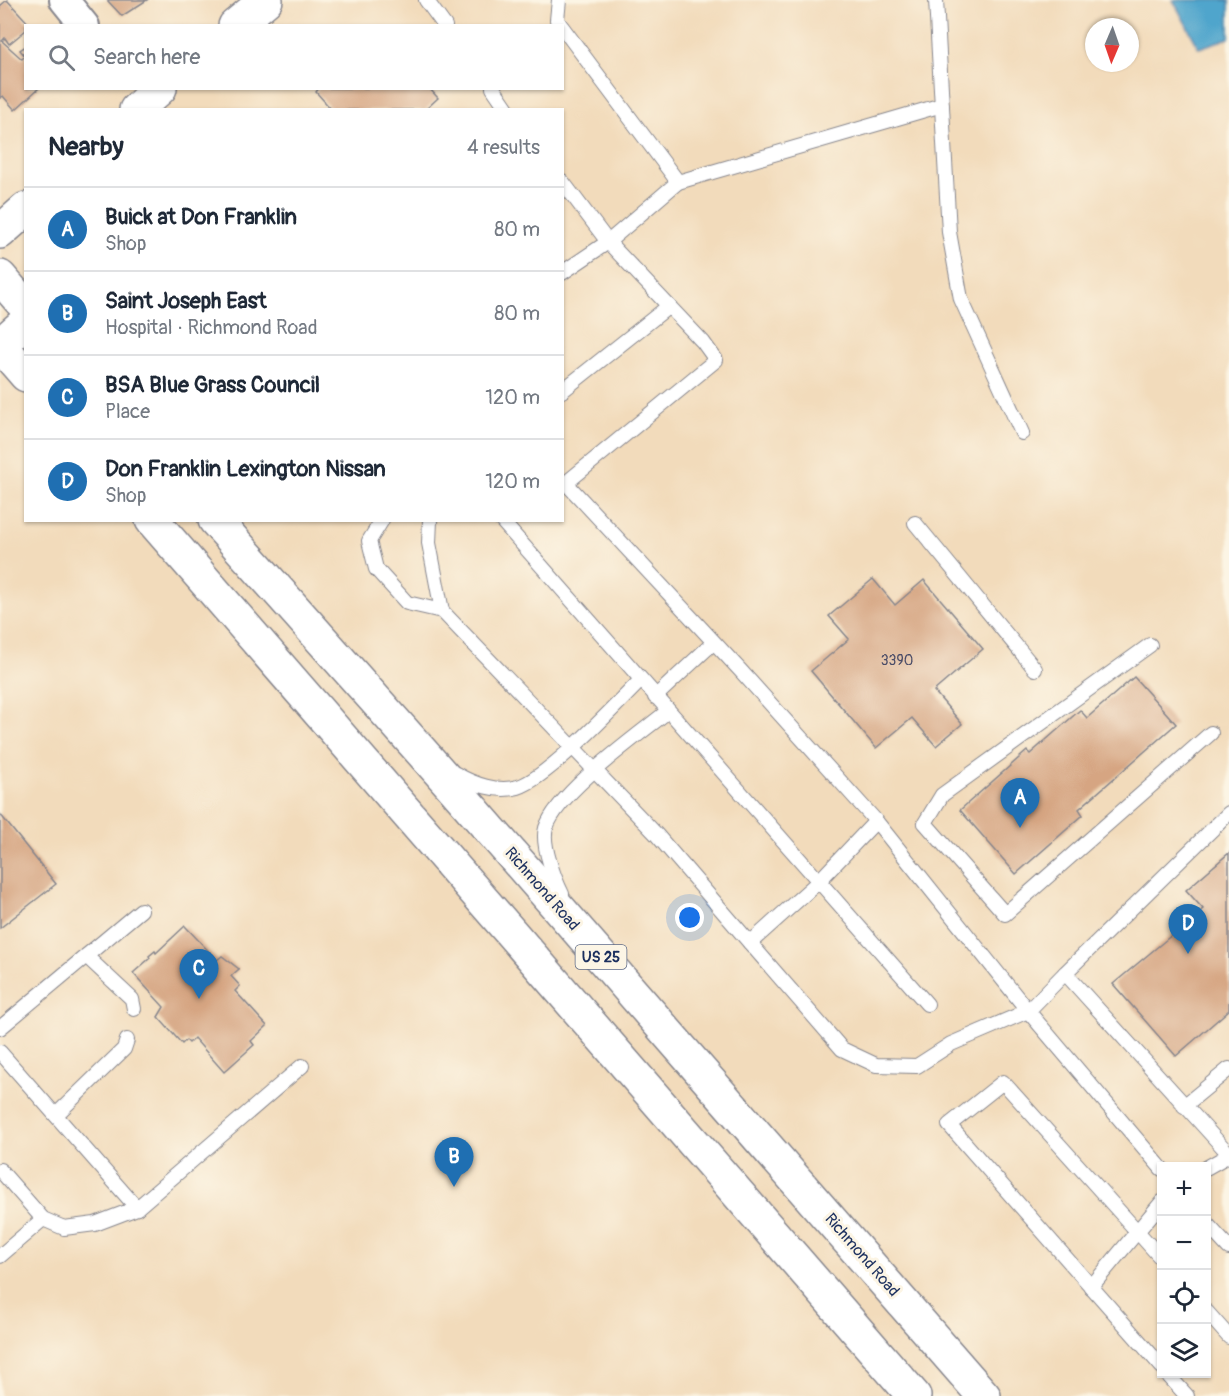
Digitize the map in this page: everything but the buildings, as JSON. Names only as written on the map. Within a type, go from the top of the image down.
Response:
[{"type":"main road","points":[[237,24],[266,0]]},
{"type":"main road","points":[[138,108],[158,90]]},
{"type":"main road","points":[[0,232],[24,211]]},
{"type":"main road","points":[[0,277],[24,305]]},
{"type":"main road","points":[[24,324],[0,345],[24,373]]},
{"type":"main road","points":[[154,522],[914,1396]]},
{"type":"main road","name":"Richmond Road","points":[[217,522],[424,755],[984,1396]]},
{"type":"street","points":[[64,0],[83,24]]},
{"type":"lane","points":[[426,0],[444,24]]},
{"type":"lane","points":[[559,0],[557,20],[560,24]]},
{"type":"lane","points":[[936,0],[949,232],[961,299],[1022,433]]},
{"type":"lane","points":[[564,29],[678,182]]},
{"type":"lane","points":[[494,90],[502,107]]},
{"type":"lane","points":[[564,272],[608,242],[678,182],[942,105]]},
{"type":"lane","points":[[564,185],[608,242],[716,360],[564,481],[876,821],[1028,1011],[1157,1163]]},
{"type":"lane","points":[[564,389],[669,306]]},
{"type":"lane","points":[[381,522],[369,541],[376,569],[407,603],[442,611]]},
{"type":"lane","points":[[430,522],[429,543],[442,611],[656,834],[842,1049],[876,1065],[917,1066],[951,1044],[1028,1011],[1229,813]]},
{"type":"lane","points":[[503,522],[927,1004]]},
{"type":"lane","points":[[915,523],[1035,669]]},
{"type":"lane","points":[[655,697],[713,643]]},
{"type":"lane","points":[[1150,645],[942,795],[926,823],[1005,914],[1211,733]]},
{"type":"lane","points":[[424,755],[477,786],[517,787],[539,775],[641,680]]},
{"type":"lane","points":[[581,934],[552,873],[546,830],[564,800],[668,711]]},
{"type":"lane","points":[[750,943],[818,882],[876,821]]},
{"type":"lane","points":[[0,1028],[141,910]]},
{"type":"lane","points":[[86,956],[132,999],[134,1009]]},
{"type":"lane","points":[[1065,973],[1229,1154],[1211,1165]]},
{"type":"lane","points":[[56,1115],[124,1049],[127,1040]]},
{"type":"lane","points":[[0,1052],[137,1208]]},
{"type":"lane","points":[[0,1170],[43,1219],[64,1228],[95,1224],[137,1208],[302,1066]]},
{"type":"lane","points":[[1184,1106],[1229,1069]]},
{"type":"lane","points":[[1157,1254],[1003,1082],[949,1125],[1157,1362]]},
{"type":"lane","points":[[1091,1287],[1157,1206]]},
{"type":"lane","points":[[0,1256],[43,1219]]},
{"type":"lane","points":[[1211,1228],[1229,1248]]},
{"type":"lane","points":[[1211,1317],[1229,1337]]},
{"type":"lane","points":[[1171,1378],[1187,1396]]},
{"type":"water","points":[[1173,0],[1229,0],[1229,38],[1199,48]]},
{"type":"place","name":"Buick at Don Franklin","points":[[1020,828]]},
{"type":"place","name":"Don Franklin Lexington Nissan","points":[[1188,954]]},
{"type":"place","name":"BSA Blue Grass Council","points":[[199,999]]},
{"type":"place","name":"Saint Joseph East","points":[[454,1187]]}]
